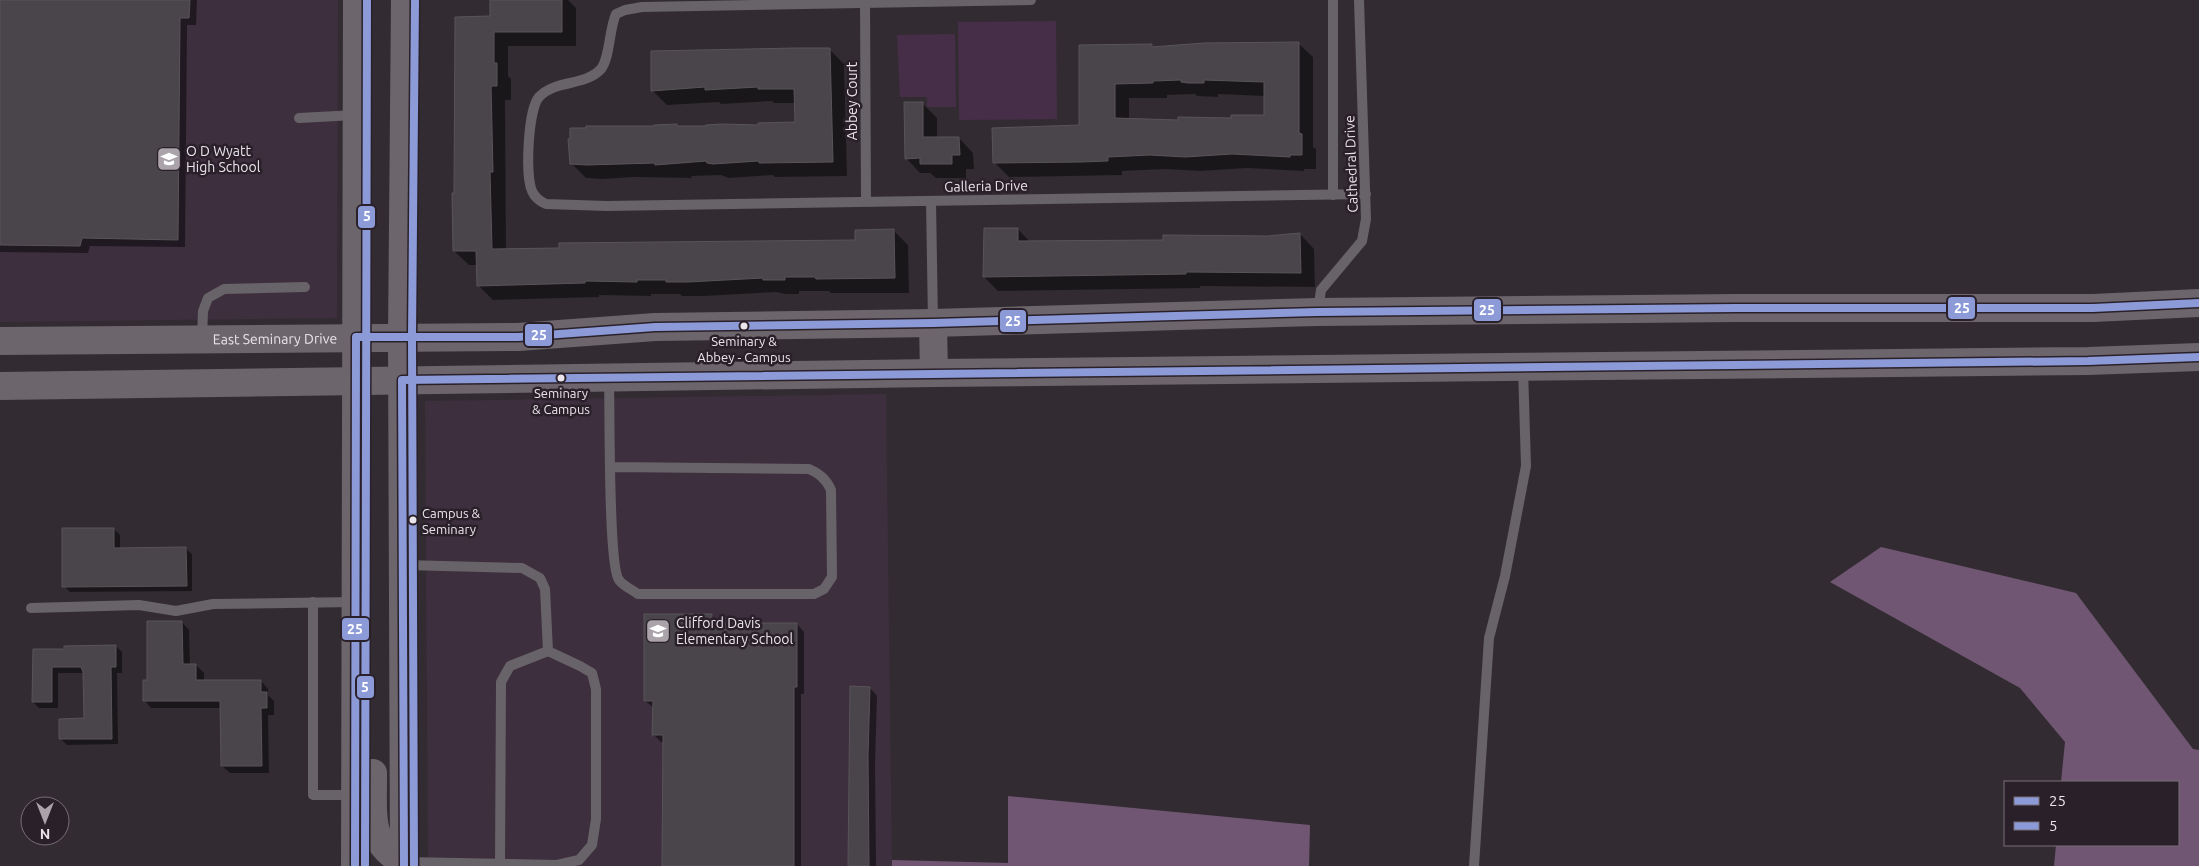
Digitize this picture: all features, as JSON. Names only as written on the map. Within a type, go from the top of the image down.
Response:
[{"type":"main road","points":[[355,866],[357,0]]},
{"type":"main road","points":[[404,864],[402,337],[405,0]]},
{"type":"main road","name":"East Seminary Drive","points":[[0,341],[518,337],[655,327],[933,323],[1317,312],[1736,308],[2093,308],[2199,302]]},
{"type":"main road","points":[[933,323],[934,373]]},
{"type":"main road","points":[[0,386],[934,373],[2088,361],[2199,357]]},
{"type":"main road","points":[[355,681],[372,710],[374,829],[378,840],[385,849],[404,864]]},
{"type":"lane","points":[[865,1],[1031,0]]},
{"type":"lane","points":[[1333,0],[1333,195]]},
{"type":"lane","name":"Cathedral Drive","points":[[1317,312],[1321,290],[1362,242],[1366,219],[1359,0]]},
{"type":"lane","name":"Galleria Drive","points":[[865,1],[642,7],[625,10],[616,14],[611,26],[607,55],[601,68],[587,79],[557,86],[538,98],[533,107],[528,158],[531,190],[538,200],[546,204],[607,206],[1366,194]]},
{"type":"lane","name":"Abbey Court","points":[[865,1],[866,201]]},
{"type":"lane","points":[[299,118],[356,116]]},
{"type":"lane","points":[[931,200],[933,323]]},
{"type":"lane","points":[[202,339],[203,310],[208,298],[224,290],[305,286]]},
{"type":"lane","points":[[1474,866],[1489,638],[1505,576],[1526,466],[1523,367]]},
{"type":"lane","points":[[609,378],[611,467],[614,564],[619,580],[638,594],[814,594],[824,590],[832,577],[831,490],[820,474],[809,469],[611,467]]},
{"type":"lane","points":[[402,565],[522,568],[540,578],[546,590],[548,651]]},
{"type":"lane","points":[[313,602],[313,795],[355,796]]},
{"type":"lane","points":[[31,608],[139,605],[176,611],[212,604],[355,602]]},
{"type":"lane","points":[[404,864],[557,866],[579,860],[592,845],[596,819],[596,689],[592,673],[548,651],[510,666],[501,682],[500,864]]},
{"type":"shaded area","name":"O D Wyatt High School","points":[[0,0],[338,0],[337,318],[0,322]]},
{"type":"shaded area","points":[[1056,21],[1057,119],[959,120],[958,22]]},
{"type":"shaded area","points":[[955,34],[956,107],[927,107],[927,97],[900,97],[897,35]]},
{"type":"shaded area","name":"Clifford Davis Elementary School","points":[[886,394],[892,866],[428,866],[425,401]]},
{"type":"shaded area","points":[[1881,547],[2076,593],[2193,749],[2199,750],[2199,866],[2054,866],[2056,846],[2179,846],[2179,781],[2061,781],[2065,742],[2020,688],[1830,582]]},
{"type":"shaded area","points":[[1008,796],[1310,825],[1309,866],[892,866],[892,860],[1008,863]]},
{"type":"building","points":[[0,0],[190,0],[189,18],[180,18],[178,240],[82,238],[80,246],[0,245]]},
{"type":"building","points":[[490,0],[562,0],[562,32],[494,32],[494,63],[497,63],[497,86],[491,86],[493,172],[490,172],[492,249],[559,248],[559,243],[855,240],[855,230],[894,229],[895,278],[816,279],[815,277],[785,277],[785,280],[763,280],[763,278],[688,282],[666,282],[666,280],[637,280],[637,282],[585,281],[585,283],[477,286],[476,251],[453,251],[455,17],[490,16]]},
{"type":"building","points":[[1299,42],[1299,133],[1302,134],[1302,155],[1290,155],[1290,157],[1232,154],[1185,157],[1150,155],[1108,157],[1108,161],[993,163],[992,128],[1079,125],[1079,45],[1152,44],[1152,47],[1204,43]],"holes":[[[1181,80],[1181,82],[1204,83],[1204,80],[1264,82],[1264,115],[1231,115],[1231,118],[1178,117],[1178,120],[1115,118],[1115,84]]]},
{"type":"building","points":[[830,48],[833,162],[759,163],[759,161],[713,164],[706,161],[655,165],[655,163],[570,164],[568,139],[570,139],[570,128],[677,124],[677,126],[758,125],[758,123],[795,122],[794,89],[758,89],[758,87],[705,90],[705,87],[651,91],[651,51]]},
{"type":"building","points":[[904,102],[923,102],[923,137],[959,137],[960,155],[952,155],[952,164],[920,164],[920,158],[905,159]]},
{"type":"building","points":[[984,228],[1018,228],[1018,241],[1163,240],[1163,235],[1267,236],[1300,233],[1301,273],[1186,272],[1186,274],[983,277]]},
{"type":"building","points":[[62,528],[114,528],[114,548],[186,547],[187,586],[62,587]]},
{"type":"building","points":[[644,614],[712,614],[712,623],[797,623],[797,687],[794,687],[794,866],[662,866],[663,735],[652,735],[653,701],[644,701]]},
{"type":"building","points":[[147,621],[182,621],[183,664],[196,664],[196,680],[261,680],[261,692],[267,692],[267,708],[261,708],[262,766],[221,766],[220,701],[143,701],[143,680],[147,680]]},
{"type":"building","points":[[116,645],[116,667],[111,667],[112,739],[59,739],[59,719],[84,718],[83,672],[81,667],[52,667],[52,702],[32,702],[33,649],[64,649],[64,646]]},
{"type":"building","points":[[850,686],[870,687],[868,755],[869,866],[848,866]]},
{"type":"transit line","name":"5","points":[[365,866],[367,0]]},
{"type":"transit line","name":"5","points":[[414,866],[412,337],[415,0]]},
{"type":"transit line","name":"25","points":[[355,866],[356,337],[518,337],[655,327],[933,323],[1317,312],[1736,308],[2093,308],[2199,303]]},
{"type":"transit line","name":"25","points":[[404,866],[402,380],[2088,361],[2199,357]]},
{"type":"place","name":"O D Wyatt High School","points":[[169,159]]},
{"type":"place","name":"Seminary & Abbey - Campus","points":[[744,326]]},
{"type":"place","name":"Seminary & Campus","points":[[561,378]]},
{"type":"place","name":"Campus & Seminary","points":[[413,520]]},
{"type":"place","name":"Clifford Davis Elementary School","points":[[658,631]]}]
